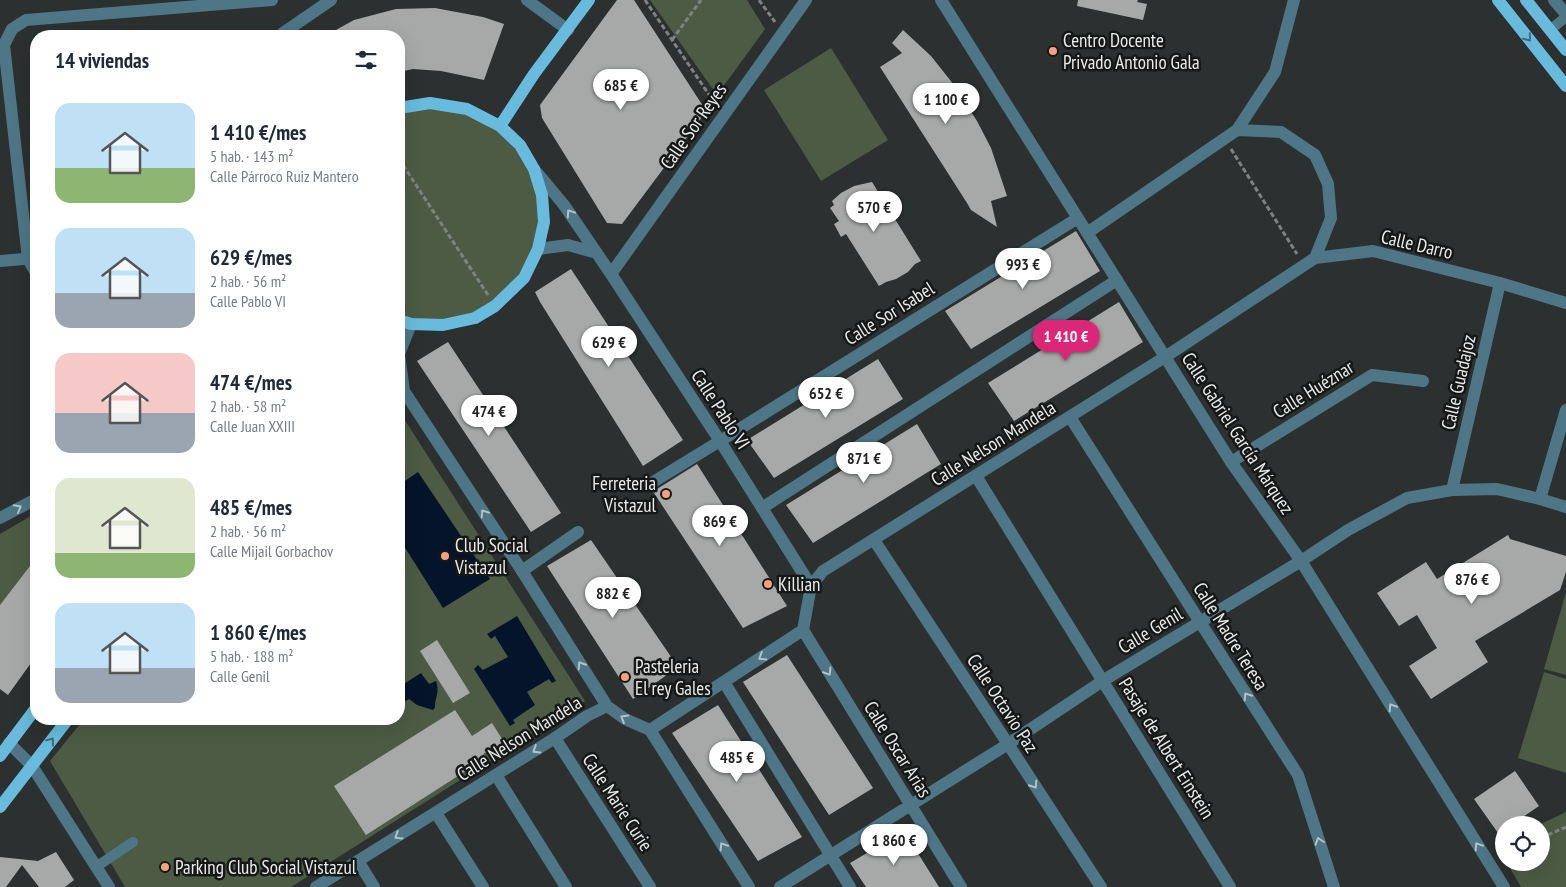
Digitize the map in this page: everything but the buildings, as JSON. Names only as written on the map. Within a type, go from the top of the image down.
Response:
[{"type":"main road","points":[[500,126],[534,74],[590,0]]},
{"type":"main road","points":[[1498,0],[1566,86]]},
{"type":"main road","points":[[1526,0],[1566,50]]},
{"type":"main road","points":[[405,107],[430,103],[467,108],[500,126],[520,145],[534,169],[542,195],[544,222],[538,249],[524,278],[495,306],[474,318],[443,325],[405,323]]},
{"type":"main road","points":[[0,756],[30,716]]},
{"type":"main road","points":[[0,808],[63,725]]},
{"type":"street","points":[[30,243],[4,45],[12,29],[26,20],[272,0]]},
{"type":"street","points":[[287,30],[331,0]]},
{"type":"street","points":[[527,0],[568,30]]},
{"type":"street","name":"Calle Sor Reyes","points":[[611,274],[806,0]]},
{"type":"street","name":"Calle Gabriel García Márquez","points":[[941,0],[1231,462],[1301,561],[1504,887]]},
{"type":"street","points":[[1087,233],[1237,130],[1275,72],[1294,0]]},
{"type":"street","points":[[1554,0],[1566,16]]},
{"type":"street","points":[[1237,130],[1281,132],[1315,155],[1328,184],[1331,218],[1310,261]]},
{"type":"street","name":"Calle Pablo VI","points":[[534,169],[564,205],[611,274],[720,441],[811,586]]},
{"type":"street","name":"Calle Sor Isabel","points":[[653,482],[1078,218]]},
{"type":"street","points":[[538,249],[568,245],[597,253]]},
{"type":"street","name":"Calle Darro","points":[[1165,357],[1310,261],[1373,251],[1500,283],[1566,303]]},
{"type":"street","points":[[0,261],[30,258]]},
{"type":"street","points":[[762,508],[1117,280]]},
{"type":"street","name":"Calle Guadajoz","points":[[1452,490],[1500,283]]},
{"type":"street","name":"Calle Nelson Mandela","points":[[811,586],[823,571],[1165,357]]},
{"type":"street","name":"Calle Huéznar","points":[[1231,462],[1372,375],[1423,381]]},
{"type":"street","points":[[405,393],[522,571],[606,706]]},
{"type":"street","points":[[1540,499],[1566,410]]},
{"type":"street","name":"Calle Madre Teresa","points":[[1070,417],[1298,775],[1334,887]]},
{"type":"street","name":"Pasaje de Albert Einstein","points":[[976,476],[1104,680],[1230,887]]},
{"type":"street","name":"Calle Genil","points":[[780,887],[1008,744],[1104,680],[1301,561],[1348,530],[1407,498],[1452,490],[1497,489],[1566,507]]},
{"type":"street","points":[[0,518],[30,502]]},
{"type":"street","points":[[522,571],[578,532]]},
{"type":"street","name":"Calle Octavio Paz","points":[[874,540],[1100,887]]},
{"type":"street","points":[[749,887],[650,730],[803,630],[811,586]]},
{"type":"street","name":"Calle Oscar Arias","points":[[803,630],[961,887]]},
{"type":"street","points":[[724,682],[850,887]]},
{"type":"street","name":"Calle Nelson Mandela","points":[[316,887],[555,738],[587,716],[606,706],[625,719],[650,730]]},
{"type":"street","name":"Calle Marie Curie","points":[[555,738],[650,887]]},
{"type":"street","points":[[9,743],[32,766],[109,887]]},
{"type":"street","points":[[496,775],[566,887]]},
{"type":"street","points":[[436,812],[483,887]]},
{"type":"street","points":[[358,861],[374,887]]},
{"type":"lane","points":[[1550,30],[1566,16]]},
{"type":"lane","points":[[96,867],[133,842]]},
{"type":"path","points":[[645,0],[723,116]]},
{"type":"path","points":[[672,40],[701,0]]},
{"type":"path","points":[[759,0],[782,33]]},
{"type":"path","points":[[1224,139],[1310,261]]},
{"type":"path","points":[[405,168],[495,306]]},
{"type":"path","points":[[1550,834],[1566,827]]},
{"type":"green space","points":[[650,0],[747,0],[765,29],[717,95]]},
{"type":"green space","points":[[831,48],[888,140],[821,181],[764,90]]},
{"type":"green space","points":[[430,103],[500,126],[534,169],[544,222],[524,278],[475,318],[443,325],[405,321],[405,107]]},
{"type":"green space","name":"Club Social Vistazul","points":[[405,420],[585,701],[291,887],[125,887],[50,761],[79,725],[405,725]]},
{"type":"green space","points":[[30,516],[30,566],[0,605],[0,534]]},
{"type":"green space","points":[[1566,592],[1566,675],[1544,669]]},
{"type":"green space","points":[[1544,672],[1566,679],[1566,773],[1518,758]]},
{"type":"green space","points":[[1566,812],[1566,887],[1521,887],[1512,871],[1550,871],[1550,820]]},
{"type":"water","points":[[418,472],[490,579],[443,608],[405,548],[405,481]]},
{"type":"water","points":[[517,616],[556,681],[552,683],[549,679],[527,692],[535,705],[513,720],[515,723],[510,726],[474,669],[478,665],[483,670],[508,657],[495,636],[491,639],[487,634]]},
{"type":"water","points":[[421,673],[429,684],[436,681],[437,691],[433,710],[417,705],[409,699],[405,701],[405,683]]},
{"type":"place","name":"Centro Docente Privado Antonio Gala","points":[[1053,51]]},
{"type":"place","name":"Ferreteria Vistazul","points":[[666,494]]},
{"type":"place","name":"Club Social Vistazul","points":[[445,556]]},
{"type":"place","name":"Killian","points":[[768,584]]},
{"type":"place","name":"Pasteleria El rey Gales","points":[[625,677]]},
{"type":"place","name":"Parking Club Social Vistazul","points":[[165,867]]}]
